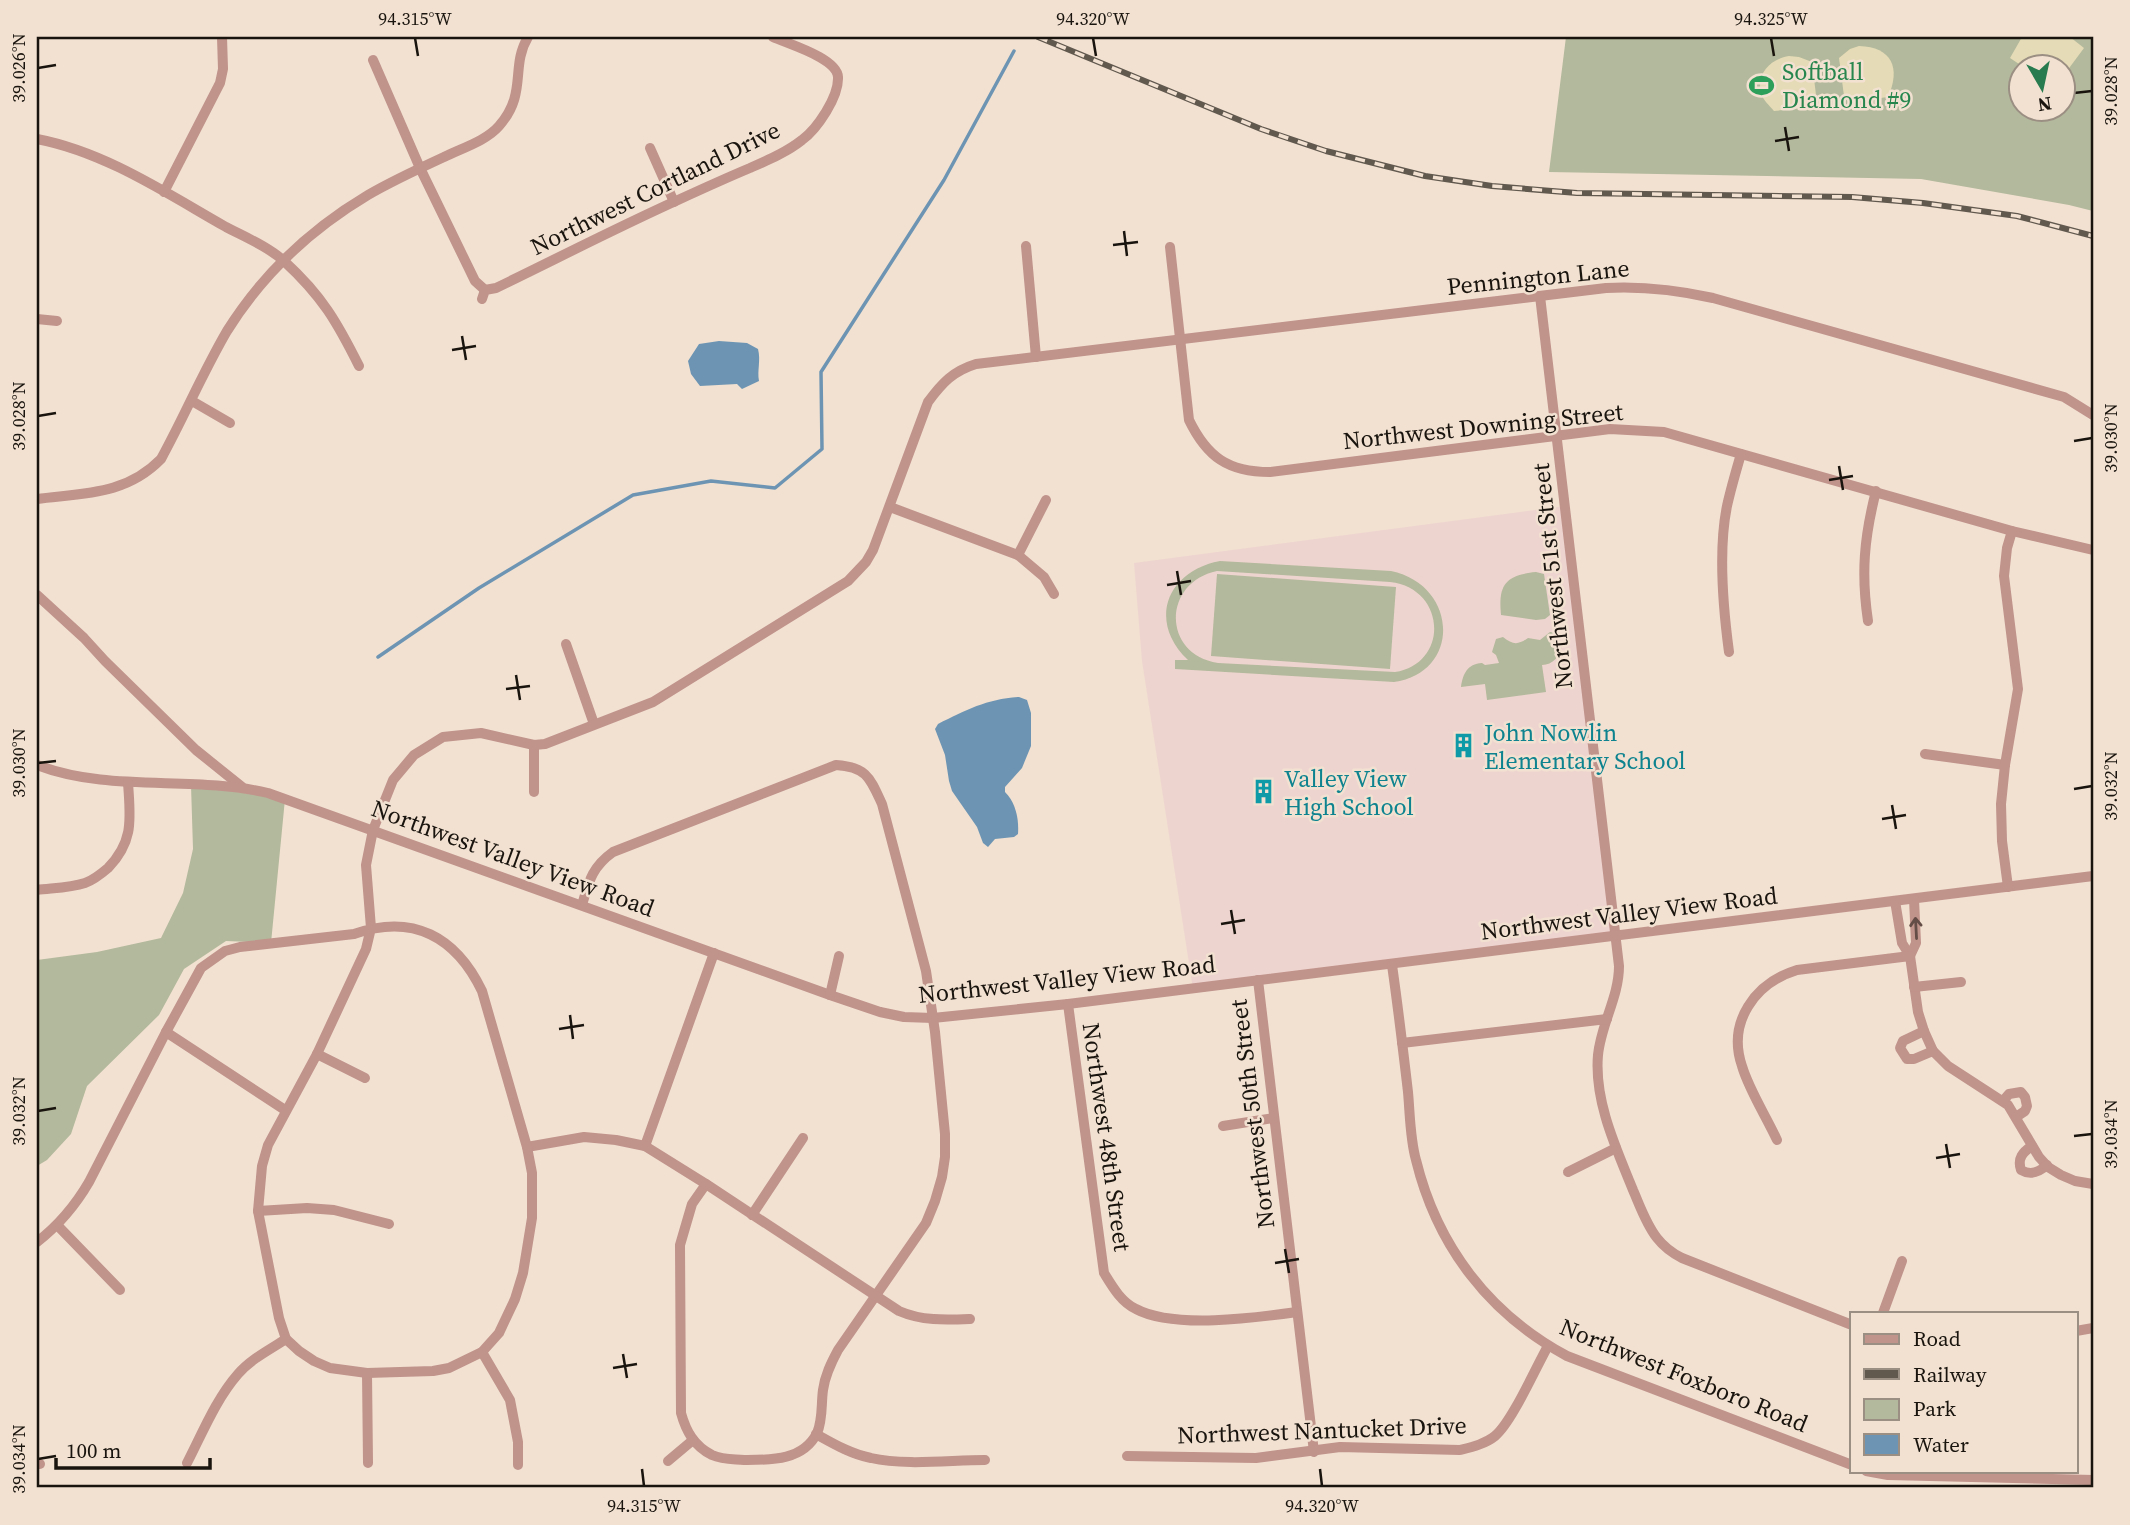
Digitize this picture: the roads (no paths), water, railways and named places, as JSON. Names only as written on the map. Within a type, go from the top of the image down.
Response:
[{"type":"street","points":[[164,192],[220,83],[223,69],[222,37]]},
{"type":"street","points":[[37,499],[102,490],[137,479],[161,459],[228,331],[246,304],[283,260],[338,215],[368,195],[498,128],[515,101],[521,53],[528,37]]},
{"type":"street","name":"Northwest Cortland Drive","points":[[373,60],[420,168],[484,295],[674,202],[765,161],[803,139],[817,126],[835,92],[837,63],[773,37]]},
{"type":"street","points":[[37,139],[95,157],[164,192],[283,260],[316,293],[332,315],[359,366]]},
{"type":"street","points":[[650,148],[674,202]]},
{"type":"street","points":[[1026,246],[1036,357]]},
{"type":"street","points":[[1170,247],[1179,340]]},
{"type":"street","name":"Pennington Lane","points":[[534,745],[545,744],[635,710],[672,691],[848,581],[873,550],[928,402],[942,383],[962,369],[975,364],[1631,287],[1690,293],[2064,397],[2093,415]]},
{"type":"street","name":"Northwest 51st Street","points":[[1540,296],[1619,977],[1598,1052],[1597,1070],[1602,1102],[1616,1148],[1648,1224],[1669,1251],[1850,1324]]},
{"type":"street","points":[[37,319],[57,321]]},
{"type":"street","name":"Northwest Downing Street","points":[[1179,340],[1189,420],[1196,435],[1214,456],[1239,470],[1270,472],[1610,429],[1664,432],[2012,531],[2093,550]]},
{"type":"street","points":[[192,401],[230,423]]},
{"type":"street","points":[[1729,652],[1723,599],[1725,524],[1726,508],[1741,454]]},
{"type":"street","points":[[1868,621],[1864,597],[1864,555],[1876,491]]},
{"type":"street","points":[[1018,555],[1046,500]]},
{"type":"street","points":[[890,507],[1018,555],[1044,577],[1054,594]]},
{"type":"street","points":[[2008,887],[2002,841],[2001,804],[2018,689],[2004,576],[2012,531]]},
{"type":"street","points":[[37,595],[196,750],[242,787]]},
{"type":"street","points":[[566,644],[594,724]]},
{"type":"street","points":[[37,1242],[58,1226],[80,1198],[201,968],[225,951],[240,947],[354,934],[371,929],[398,926],[417,929],[442,940],[459,954],[473,972],[482,991],[532,1173],[532,1219],[523,1273],[515,1299],[499,1333],[482,1352],[449,1368],[433,1371],[367,1373],[330,1368],[299,1351],[286,1339],[279,1318],[258,1211],[259,1187],[268,1145],[317,1054],[366,949],[371,929],[366,865],[373,830],[393,780],[414,755],[443,737],[481,733],[534,745],[534,792]]},
{"type":"street","points":[[1925,754],[2005,765]]},
{"type":"street","name":"Northwest Valley View Road","points":[[37,765],[85,778],[242,787],[268,793],[830,995],[880,1012],[905,1017],[933,1018],[1068,1004],[2093,876]]},
{"type":"street","points":[[582,905],[593,872],[600,861],[613,852],[836,765],[850,766],[865,772],[882,804],[926,971],[945,1134],[942,1177],[926,1223],[827,1370],[821,1420],[816,1434],[795,1453],[771,1460],[723,1459],[711,1454],[694,1440],[685,1428],[681,1413],[680,1245],[692,1205],[706,1184]]},
{"type":"street","points":[[37,890],[89,882],[114,862],[129,836],[131,821],[128,782]]},
{"type":"street","points":[[1910,956],[1916,943],[1914,899]]},
{"type":"street","points":[[1895,901],[1902,943],[1910,956],[1917,1012],[1933,1051],[1948,1066],[2008,1105],[2032,1146],[2047,1165],[2075,1181],[2093,1184]]},
{"type":"street","points":[[645,1146],[714,953]]},
{"type":"street","points":[[830,995],[839,956]]},
{"type":"street","points":[[1777,1140],[1742,1067],[1738,1050],[1739,1027],[1755,996],[1779,975],[1797,970],[1910,956]]},
{"type":"street","name":"Northwest Foxboro Road","points":[[1392,965],[1415,1158],[1436,1221],[1457,1258],[1488,1297],[1548,1346],[1567,1356],[1850,1464]]},
{"type":"street","name":"Northwest 50th Street","points":[[1258,980],[1314,1452]]},
{"type":"street","points":[[1914,987],[1961,982]]},
{"type":"street","name":"Northwest 48th Street","points":[[1068,1004],[1104,1273],[1116,1292],[1133,1308],[1152,1316],[1234,1320],[1297,1312]]},
{"type":"street","points":[[1402,1043],[1607,1019]]},
{"type":"street","points":[[1924,1031],[1903,1041],[1900,1048],[1903,1055],[1914,1059],[1933,1051]]},
{"type":"street","points":[[166,1032],[285,1110]]},
{"type":"street","points":[[317,1054],[366,1078]]},
{"type":"street","points":[[2003,1101],[2009,1094],[2021,1092],[2027,1106],[2025,1111],[2016,1117]]},
{"type":"street","points":[[1223,1126],[1273,1118]]},
{"type":"street","points":[[527,1147],[584,1137],[645,1146],[899,1311],[929,1320],[970,1319]]},
{"type":"street","points":[[752,1215],[803,1138]]},
{"type":"street","points":[[2032,1146],[2023,1152],[2020,1158],[2021,1170],[2027,1174],[2033,1173],[2047,1165]]},
{"type":"street","points":[[1568,1172],[1616,1148]]},
{"type":"street","points":[[258,1211],[307,1208],[334,1210],[389,1224]]},
{"type":"street","points":[[58,1226],[120,1290]]},
{"type":"street","points":[[1882,1312],[1902,1261]]},
{"type":"street","points":[[187,1463],[225,1391],[238,1374],[255,1358],[286,1339]]},
{"type":"street","name":"Northwest Nantucket Drive","points":[[1127,1457],[1256,1458],[1340,1447],[1460,1450],[1485,1442],[1497,1434],[1548,1346]]},
{"type":"street","points":[[482,1352],[510,1400],[518,1442],[518,1465]]},
{"type":"street","points":[[367,1373],[368,1463]]},
{"type":"street","points":[[816,1434],[849,1451],[873,1458],[898,1461],[985,1460]]},
{"type":"street","points":[[668,1461],[694,1440]]},
{"type":"street","points":[[1872,1472],[1888,1475],[1952,1474],[2093,1480]]},
{"type":"water","points":[[719,341],[747,343],[758,349],[759,381],[742,389],[737,384],[700,386],[691,374],[688,361],[699,344]]},
{"type":"water","points":[[1019,697],[1027,700],[1031,713],[1031,746],[1022,768],[1005,787],[1016,811],[1018,834],[995,839],[988,847],[952,791],[945,755],[935,729],[938,724],[977,706]]},
{"type":"waterway","points":[[378,657],[479,588],[633,495],[711,481],[775,488],[822,449],[821,372],[944,180],[1014,51]]},
{"type":"railway","points":[[1038,37],[1261,129],[1326,151],[1425,176],[1492,186],[1577,193],[1852,197],[1923,203],[2017,216],[2093,236]]},
{"type":"place","name":"Softball Diamond #9","points":[[1762,85]]},
{"type":"place","name":"John Nowlin Elementary School","points":[[1464,746]]},
{"type":"place","name":"Valley View High School","points":[[1264,792]]}]
